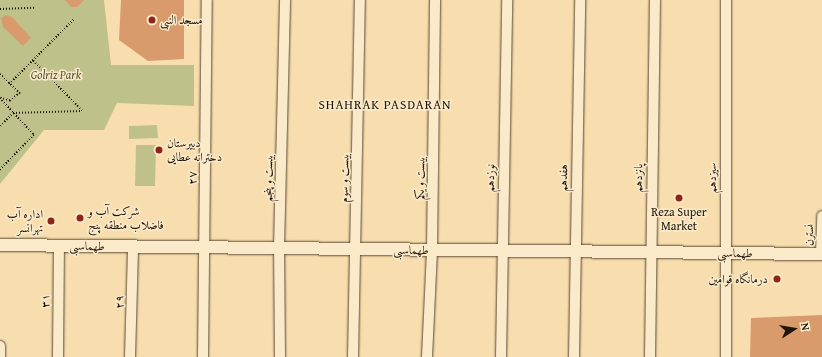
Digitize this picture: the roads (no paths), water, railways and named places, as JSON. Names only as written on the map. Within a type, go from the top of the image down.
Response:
[{"type":"street","name":"۲۷","points":[[203,357],[207,0]]},
{"type":"street","name":"بیست و پنجم","points":[[280,357],[279,248],[285,0]]},
{"type":"street","name":"بیست و سوم","points":[[353,357],[360,0]]},
{"type":"street","name":"بیست و یکم","points":[[427,357],[432,250],[435,0]]},
{"type":"street","name":"نوزدهم","points":[[501,357],[501,251],[507,0]]},
{"type":"street","name":"هفدهم","points":[[574,357],[580,0]]},
{"type":"street","name":"پانزدهم","points":[[650,357],[650,252],[655,0]]},
{"type":"street","name":"سیزدهم","points":[[726,0],[726,357]]},
{"type":"street","name":"نسترن","points":[[822,216],[822,254]]},
{"type":"street","name":"طهماسبی","points":[[0,245],[822,254]]},
{"type":"street","name":"۳۱","points":[[58,357],[59,246]]},
{"type":"street","name":"۲۹","points":[[130,357],[133,247]]},
{"type":"street","points":[[0,346],[0,357]]},
{"type":"place","name":"مسجد النبی","points":[[152,20]]},
{"type":"place","name":"دبیرستان دخترانه عطایی","points":[[159,150]]},
{"type":"place","name":"Reza Super Market","points":[[679,198]]},
{"type":"place","name":"شرکت آب و فاضلاب منطقه پنج","points":[[80,218]]},
{"type":"place","name":"اداره آب تهرانسر","points":[[51,221]]},
{"type":"place","name":"درمانگاه قوامین","points":[[777,279]]},
{"type":"district","name":"SHAHRAK PASDARAN","points":[[385,105]]},
{"type":"park label","name":"Golriz Park","points":[[56,75]]}]
